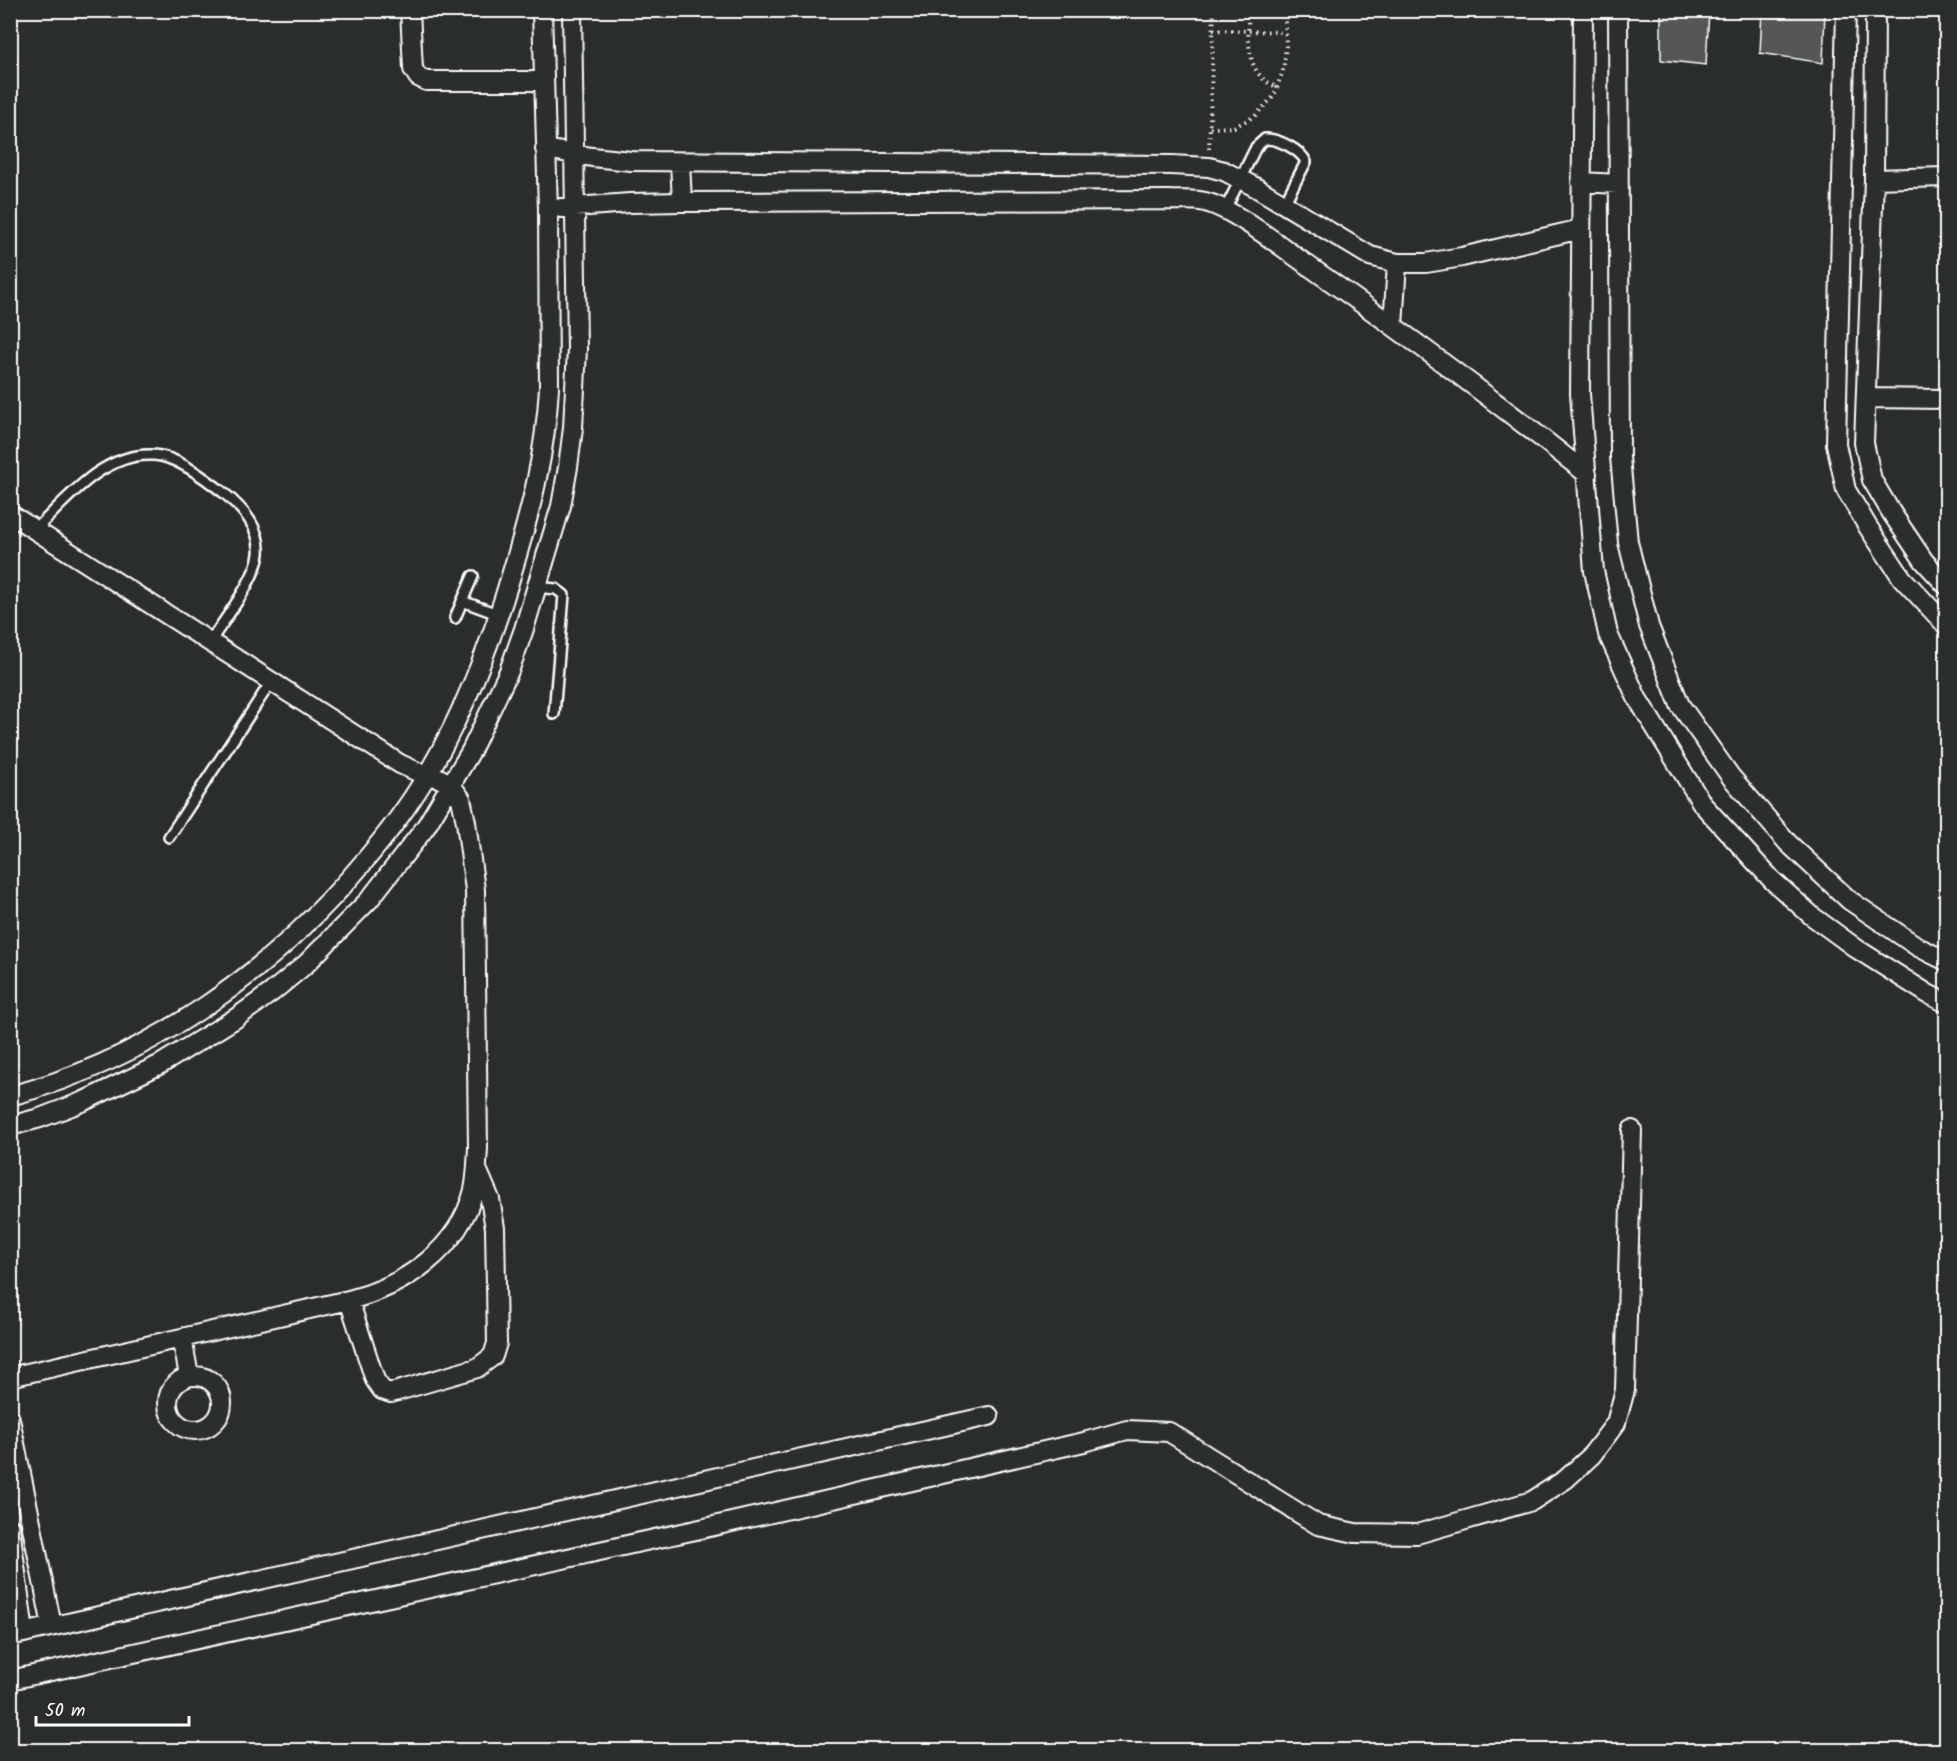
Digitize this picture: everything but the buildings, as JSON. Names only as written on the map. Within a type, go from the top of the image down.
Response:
[{"type":"street","points":[[410,10],[413,69],[426,81],[544,81]]},
{"type":"street","points":[[10,1096],[70,1077],[147,1042],[184,1021],[254,971],[309,921],[347,882],[403,812],[427,775],[466,699],[500,615],[533,502],[544,445],[549,388],[548,210],[542,10]]},
{"type":"street","points":[[10,1125],[40,1118],[132,1080],[199,1042],[272,992],[306,964],[369,900],[425,828],[476,741],[509,671],[537,587],[561,506],[573,428],[577,349],[572,10]]},
{"type":"street","points":[[1583,10],[1580,394],[1594,571],[1608,634],[1637,698],[1703,805],[1773,881],[1812,916],[1857,949],[1928,994],[1947,1003]]},
{"type":"street","points":[[1618,10],[1620,446],[1628,542],[1649,626],[1680,705],[1731,777],[1788,843],[1849,900],[1918,946],[1947,961]]},
{"type":"street","points":[[1846,10],[1836,444],[1846,490],[1868,527],[1902,578],[1947,625]]},
{"type":"street","points":[[1875,10],[1874,179],[1864,443],[1872,480],[1924,561],[1947,585]]},
{"type":"street","points":[[545,148],[611,159],[680,162],[1209,167],[1240,179],[1370,256],[1397,263],[1426,263],[1462,257],[1581,229]]},
{"type":"street","points":[[680,162],[682,202]]},
{"type":"street","points":[[1874,179],[1947,177]]},
{"type":"street","points":[[1581,182],[1618,184]]},
{"type":"street","points":[[548,210],[574,206],[682,202],[1169,200],[1205,202],[1225,210],[1263,234],[1393,326],[1504,408],[1587,474]]},
{"type":"street","points":[[1393,326],[1397,263]]},
{"type":"street","points":[[1867,398],[1947,399]]},
{"type":"street","points":[[10,514],[400,764],[440,778],[451,785],[461,799],[475,890],[477,1169],[474,1189],[458,1228],[432,1258],[385,1289],[349,1300],[10,1377]]},
{"type":"street","points":[[10,1680],[714,1526],[1127,1430],[1169,1432],[1318,1525],[1355,1533],[1417,1534],[1532,1501],[1566,1479],[1591,1456],[1616,1423],[1625,1390],[1632,1130]]},
{"type":"street","points":[[349,1300],[372,1372],[382,1390],[391,1393],[485,1364],[492,1356],[497,1343],[496,1236],[489,1199],[477,1169]]},
{"type":"street","points":[[182,1338],[189,1376]]},
{"type":"street","points":[[10,1528],[17,1634],[989,1416]]},
{"type":"street","points":[[10,1419],[52,1626]]},
{"type":"lane","points":[[1225,210],[1256,147],[1265,139],[1275,141],[1305,158],[1305,166],[1284,204]]},
{"type":"lane","points":[[36,530],[82,484],[117,462],[152,454],[168,458],[199,475],[244,511],[256,531],[259,555],[252,577],[210,642]]},
{"type":"lane","points":[[455,618],[473,576]]},
{"type":"lane","points":[[537,587],[556,589],[564,595],[554,714]]},
{"type":"lane","points":[[462,602],[500,615]]},
{"type":"lane","points":[[169,837],[272,682]]},
{"type":"path","points":[[1209,167],[1214,10]]},
{"type":"path","points":[[1248,10],[1248,50],[1257,71],[1266,83],[1278,87]]},
{"type":"path","points":[[1210,128],[1234,127],[1255,116],[1274,96],[1283,70],[1285,10]]},
{"type":"path","points":[[1213,30],[1285,32]]}]
